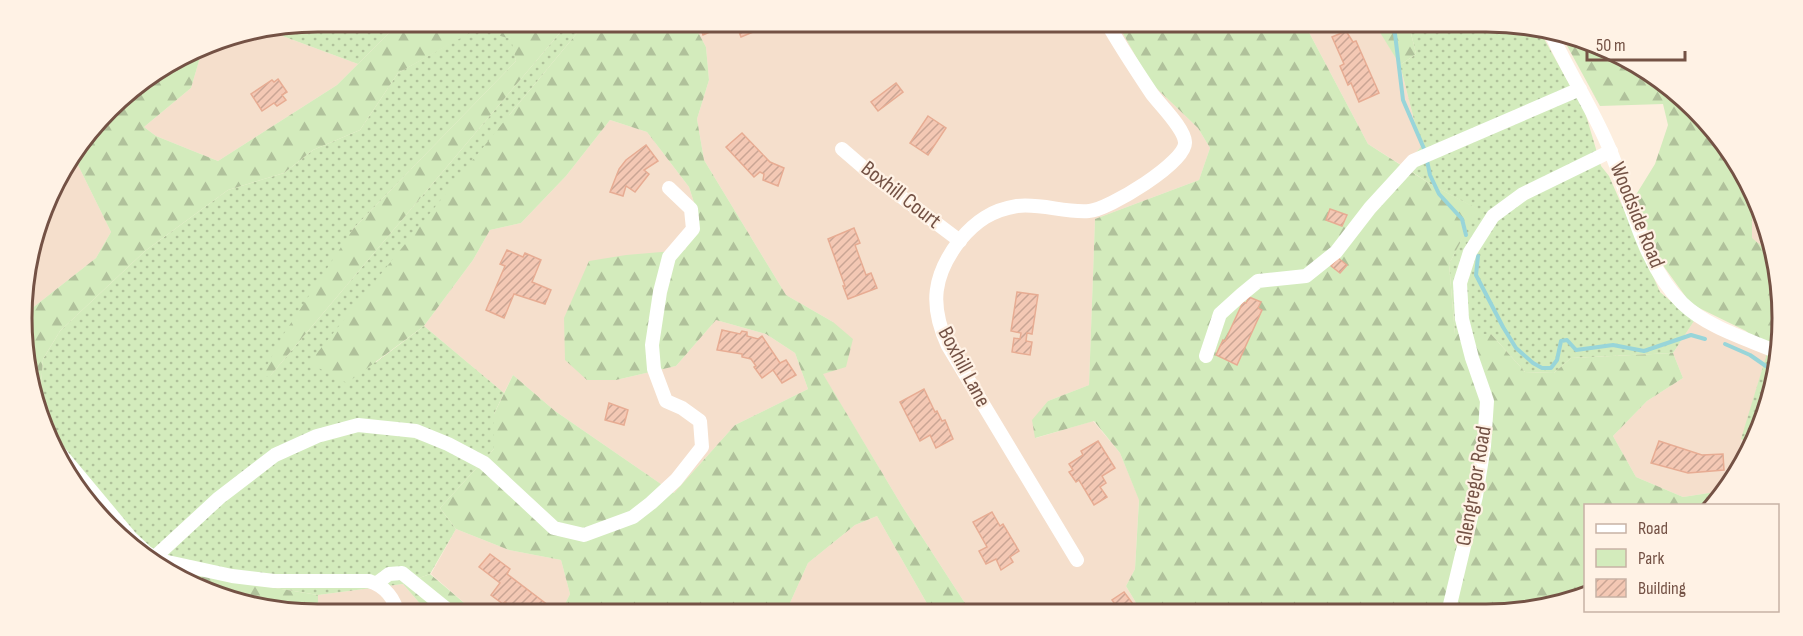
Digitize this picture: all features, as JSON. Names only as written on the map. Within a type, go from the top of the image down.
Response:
[{"type":"street","name":"Boxhill Lane","points":[[1077,560],[942,332],[937,311],[938,283],[946,258],[972,226],[987,216],[1020,206],[1089,212],[1110,206],[1159,174],[1182,154],[1185,142],[1183,134],[1147,86],[1112,32]]},
{"type":"street","name":"Woodside Road","points":[[1555,40],[1611,152],[1646,244],[1672,292],[1701,318],[1770,349]]},
{"type":"street","points":[[1206,356],[1220,314],[1258,281],[1306,276],[1336,252],[1370,208],[1413,161],[1580,89]]},
{"type":"street","name":"Boxhill Court","points":[[842,149],[871,174],[960,241]]},
{"type":"street","name":"Glengregor Road","points":[[1450,604],[1476,496],[1484,446],[1486,401],[1462,319],[1460,283],[1470,252],[1493,216],[1523,194],[1611,152]]},
{"type":"street","points":[[157,555],[219,498],[275,455],[316,436],[358,425],[416,431],[448,444],[484,463],[554,528],[584,535],[633,517],[676,480],[702,447],[700,421],[682,408],[666,401],[654,369],[652,345],[660,292],[669,257],[693,229],[691,209],[669,188]]},
{"type":"street","points":[[81,478],[121,526]]},
{"type":"street","points":[[167,561],[186,567],[274,581],[358,581],[377,584],[393,599],[395,604]]},
{"type":"street","points":[[377,584],[389,573],[402,573],[440,604]]},
{"type":"shaded area","points":[[698,32],[1122,32],[1150,82],[1198,128],[1210,148],[1199,180],[1095,219],[1089,385],[1048,401],[1036,438],[1093,421],[1120,453],[1139,499],[1135,569],[1126,586],[1137,604],[966,604],[902,506],[822,373],[833,322],[786,295],[704,160],[697,119],[709,80],[706,47]]},
{"type":"shaded area","points":[[1309,32],[1381,32],[1400,65],[1421,147],[1403,166],[1368,144]]},
{"type":"shaded area","points":[[278,34],[358,64],[337,85],[218,161],[156,136],[144,127],[191,88],[200,57],[244,41]]},
{"type":"shaded area","points":[[610,120],[647,132],[689,187],[699,218],[685,250],[587,380],[616,380],[676,366],[716,320],[766,334],[795,353],[808,389],[735,425],[674,493],[555,411],[513,375],[504,393],[424,326],[473,260],[490,230],[521,223],[566,176]]},
{"type":"shaded area","points":[[77,163],[111,232],[96,258],[32,308],[34,281],[41,244],[53,208]]},
{"type":"shaded area","points":[[1752,214],[1763,248],[1752,239]]},
{"type":"shaded area","points":[[1694,321],[1767,353],[1738,452],[1712,493],[1683,497],[1636,477],[1613,436],[1647,401],[1683,378],[1673,353]]},
{"type":"shaded area","points":[[877,516],[927,604],[790,604],[808,563],[855,525]]},
{"type":"shaded area","points":[[456,529],[509,550],[561,560],[570,594],[565,604],[466,604],[431,574]]},
{"type":"shaded area","points":[[403,584],[420,604],[318,604],[318,595]]},
{"type":"green space","points":[[299,32],[390,32],[358,64],[278,34]]},
{"type":"green space","points":[[390,32],[472,32],[398,73],[360,130],[313,150],[284,173],[228,190],[145,251],[60,331],[43,359],[41,390],[32,337],[32,308],[96,258],[111,232],[77,163],[115,115],[159,80],[200,57],[191,88],[144,127],[156,136],[218,161],[337,85]]},
{"type":"green space","points":[[470,32],[490,32],[512,39],[516,61],[353,229],[270,376],[561,32],[578,32],[510,114],[375,363],[424,326],[504,393],[494,414],[494,449],[440,508],[456,529],[430,574],[403,584],[318,595],[189,574],[159,556],[115,521],[80,477],[53,428],[41,392],[43,359],[60,331],[145,251],[228,190],[284,173],[313,150],[360,130],[398,73]]},
{"type":"green space","points":[[487,32],[561,32],[270,376],[261,377],[283,335],[353,229],[516,61],[511,39]]},
{"type":"green space","points":[[578,32],[698,32],[706,47],[709,80],[697,119],[704,160],[786,295],[833,322],[853,339],[846,367],[823,374],[902,506],[966,604],[927,604],[877,516],[855,525],[808,563],[790,604],[565,604],[570,594],[561,560],[509,550],[456,529],[440,508],[494,449],[494,414],[513,375],[555,411],[674,493],[735,425],[808,389],[795,353],[766,334],[716,320],[676,366],[616,380],[587,380],[565,360],[564,318],[589,261],[685,250],[699,218],[689,187],[647,132],[610,120],[566,176],[521,223],[490,230],[473,260],[424,326],[347,383],[309,363]]},
{"type":"green space","points":[[1122,32],[1309,32],[1368,144],[1432,185],[1478,209],[1449,264],[1455,334],[1491,334],[1525,372],[1554,373],[1571,358],[1673,353],[1683,378],[1647,401],[1613,436],[1636,477],[1683,497],[1712,493],[1702,504],[1584,504],[1584,587],[1541,599],[1504,604],[1137,604],[1126,586],[1135,569],[1139,500],[1120,453],[1094,421],[1035,438],[1032,420],[1048,401],[1089,385],[1095,219],[1199,180],[1210,148],[1198,128],[1150,82]]},
{"type":"green space","points":[[1380,32],[1411,32],[1416,54],[1400,65]]},
{"type":"green space","points":[[1411,32],[1504,32],[1543,38],[1585,112],[1601,166],[1609,176],[1660,292],[1694,321],[1673,353],[1571,358],[1554,373],[1525,372],[1491,334],[1455,334],[1449,264],[1477,209],[1432,185],[1403,166],[1421,147],[1400,65],[1416,54]]},
{"type":"green space","points":[[1566,43],[1612,61],[1659,91],[1688,115],[1723,159],[1750,208],[1752,238],[1763,247],[1771,299],[1769,354],[1746,331],[1691,304],[1662,264],[1634,198],[1655,164],[1668,125],[1663,104],[1600,106]]},
{"type":"green space","points":[[1767,353],[1769,355],[1762,392],[1750,428],[1744,441],[1741,439]]},
{"type":"green space","points":[[189,574],[318,595],[318,604],[262,599],[208,583]]},
{"type":"green space","points":[[430,574],[465,604],[420,604],[403,584]]},
{"type":"building","points":[[739,32],[753,32],[741,37]]},
{"type":"building","points":[[1347,32],[1353,42],[1356,41],[1379,93],[1359,102],[1340,66],[1344,64],[1332,37]]},
{"type":"building","points":[[278,79],[287,92],[282,95],[286,100],[277,106],[274,103],[262,111],[251,94],[272,80],[274,82]]},
{"type":"building","points":[[896,83],[903,92],[878,111],[871,102]]},
{"type":"building","points":[[928,116],[946,128],[928,155],[910,143]]},
{"type":"building","points":[[742,133],[770,162],[784,168],[778,186],[763,180],[764,174],[760,172],[754,177],[726,147]]},
{"type":"building","points":[[646,145],[658,161],[644,170],[649,174],[635,192],[626,186],[623,196],[610,192],[619,169],[626,160]]},
{"type":"building","points":[[1330,209],[1347,215],[1342,226],[1326,220]]},
{"type":"building","points":[[854,228],[860,243],[855,245],[866,275],[871,273],[877,288],[848,299],[828,239]]},
{"type":"building","points":[[507,250],[523,257],[525,253],[541,260],[532,282],[551,290],[545,304],[514,294],[504,318],[486,310],[505,266],[500,264]]},
{"type":"building","points":[[1338,258],[1347,265],[1340,273],[1331,266]]},
{"type":"building","points":[[1017,292],[1038,295],[1032,334],[1027,333],[1026,341],[1032,342],[1030,355],[1012,352],[1014,338],[1020,339],[1021,333],[1011,331]]},
{"type":"building","points":[[1249,297],[1261,302],[1258,308],[1262,310],[1237,365],[1216,355],[1243,302],[1246,303]]},
{"type":"building","points":[[722,330],[740,334],[742,331],[747,332],[747,336],[758,339],[762,336],[780,363],[786,360],[796,375],[782,383],[773,370],[762,378],[751,359],[742,357],[742,354],[717,350]]},
{"type":"building","points":[[924,389],[935,412],[937,411],[942,421],[945,420],[953,439],[936,448],[930,435],[920,441],[900,402]]},
{"type":"building","points":[[609,403],[628,410],[624,425],[605,420]]},
{"type":"building","points":[[1098,441],[1115,468],[1102,476],[1106,483],[1100,487],[1107,497],[1094,505],[1079,480],[1076,482],[1069,472],[1073,470],[1069,464],[1083,455],[1081,451]]},
{"type":"building","points":[[1659,441],[1702,455],[1723,454],[1724,470],[1688,473],[1651,463]]},
{"type":"building","points":[[992,512],[1000,526],[1003,524],[1019,551],[1010,557],[1013,562],[1001,570],[996,559],[986,564],[979,551],[987,547],[973,522]]},
{"type":"building","points":[[490,554],[510,569],[507,574],[546,604],[507,604],[505,602],[503,604],[491,595],[500,583],[479,567]]},
{"type":"building","points":[[1124,592],[1133,604],[1115,604],[1112,600]]},
{"type":"waterway","points":[[1394,32],[1403,100],[1425,151],[1430,175],[1439,194],[1462,219],[1466,235]]},
{"type":"waterway","points":[[1478,256],[1476,275],[1503,327],[1516,348],[1542,368],[1551,368],[1557,360],[1561,341],[1567,340],[1576,350],[1613,345],[1644,351],[1691,335],[1705,339]]},
{"type":"waterway","points":[[1725,344],[1750,355],[1767,367]]}]
